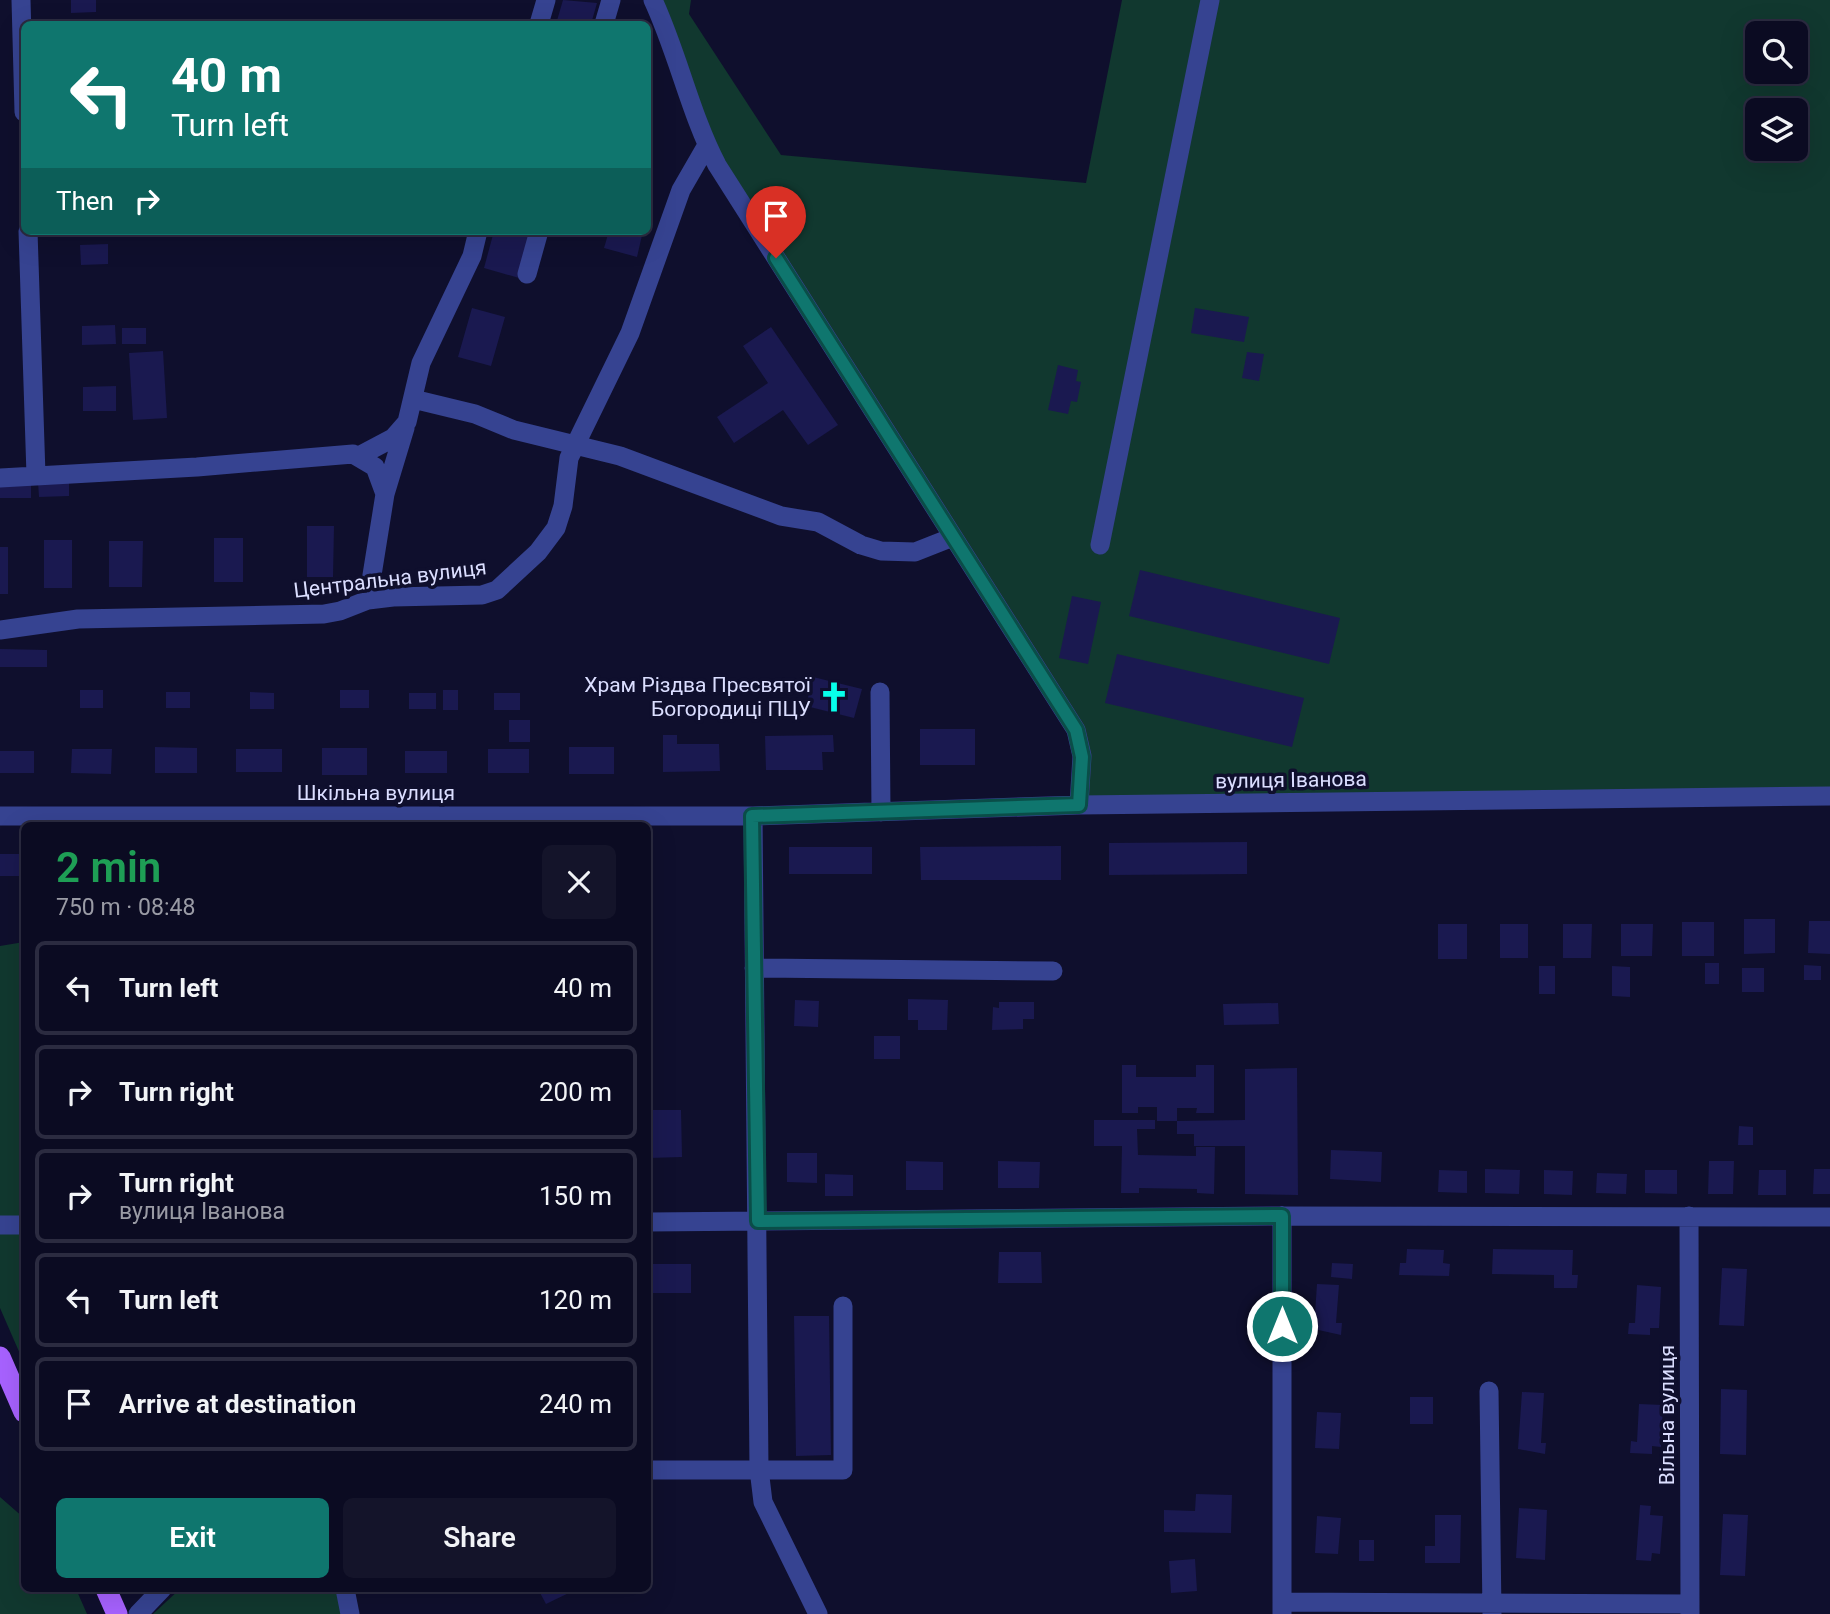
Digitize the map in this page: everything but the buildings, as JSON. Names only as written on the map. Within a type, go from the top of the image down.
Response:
[{"type":"main road","points":[[0,1357],[21,1405]]},
{"type":"main road","points":[[107,1592],[117,1614]]},
{"type":"street","points":[[21,0],[22,21]]},
{"type":"street","points":[[540,21],[547,0]]},
{"type":"street","points":[[605,21],[611,0]]},
{"type":"street","points":[[653,0],[707,145],[1080,738],[1082,757],[1079,805]]},
{"type":"street","points":[[1100,545],[1210,0]]},
{"type":"street","name":"Центральна вулиця","points":[[0,630],[78,619],[324,614],[368,600],[431,595],[482,595],[497,590],[538,552],[556,528],[563,506],[569,458],[630,333],[681,190],[707,145]]},
{"type":"street","points":[[28,235],[36,475]]},
{"type":"street","points":[[368,600],[385,494],[407,422],[421,363],[472,256],[477,235]]},
{"type":"street","points":[[527,274],[538,235]]},
{"type":"street","points":[[413,399],[475,414],[514,430],[620,456],[781,516],[818,522],[861,545],[881,551],[915,552],[953,537]]},
{"type":"street","points":[[359,456],[393,438],[407,422]]},
{"type":"street","points":[[0,478],[197,467],[337,453],[359,456],[375,467],[385,494]]},
{"type":"street","points":[[880,692],[881,812]]},
{"type":"street","name":"вулиця Іванова","points":[[752,816],[1079,805],[1830,796]]},
{"type":"street","name":"Шкільна вулиця","points":[[0,816],[752,816]]},
{"type":"street","points":[[752,816],[760,1469],[763,1502],[818,1614]]},
{"type":"street","points":[[754,968],[1053,971]]},
{"type":"street","points":[[1282,1216],[1282,1608],[1690,1609]]},
{"type":"street","points":[[651,1222],[1282,1216],[1830,1217]]},
{"type":"street","name":"Вільна вулиця","points":[[1689,1216],[1690,1609]]},
{"type":"street","points":[[0,1225],[21,1225]]},
{"type":"street","points":[[651,1470],[843,1470],[843,1306]]},
{"type":"street","points":[[1489,1391],[1492,1608]]},
{"type":"street","points":[[138,1614],[159,1592]]},
{"type":"street","points":[[346,1592],[350,1614]]},
{"type":"green space","points":[[653,0],[691,0],[689,14],[781,155],[1086,183],[1122,0],[1830,0],[1830,797],[1079,805],[1082,756],[717,165]]},
{"type":"green space","points":[[21,942],[21,1218],[0,1218],[0,946]]},
{"type":"green space","points":[[0,1231],[21,1231],[21,1356],[0,1308]]},
{"type":"green space","points":[[0,1497],[21,1515],[21,1592],[77,1592],[87,1614],[0,1614]]},
{"type":"green space","points":[[177,1592],[341,1592],[345,1614],[153,1614]]},
{"type":"place","name":"Храм Різдва Пресвятої Богородиці ПЦУ","points":[[834,697]]},
{"type":"route","points":[[776,258],[1076,730],[1082,746],[1082,757],[1079,805],[752,816],[758,1221],[1282,1216],[1282,1326]]}]
